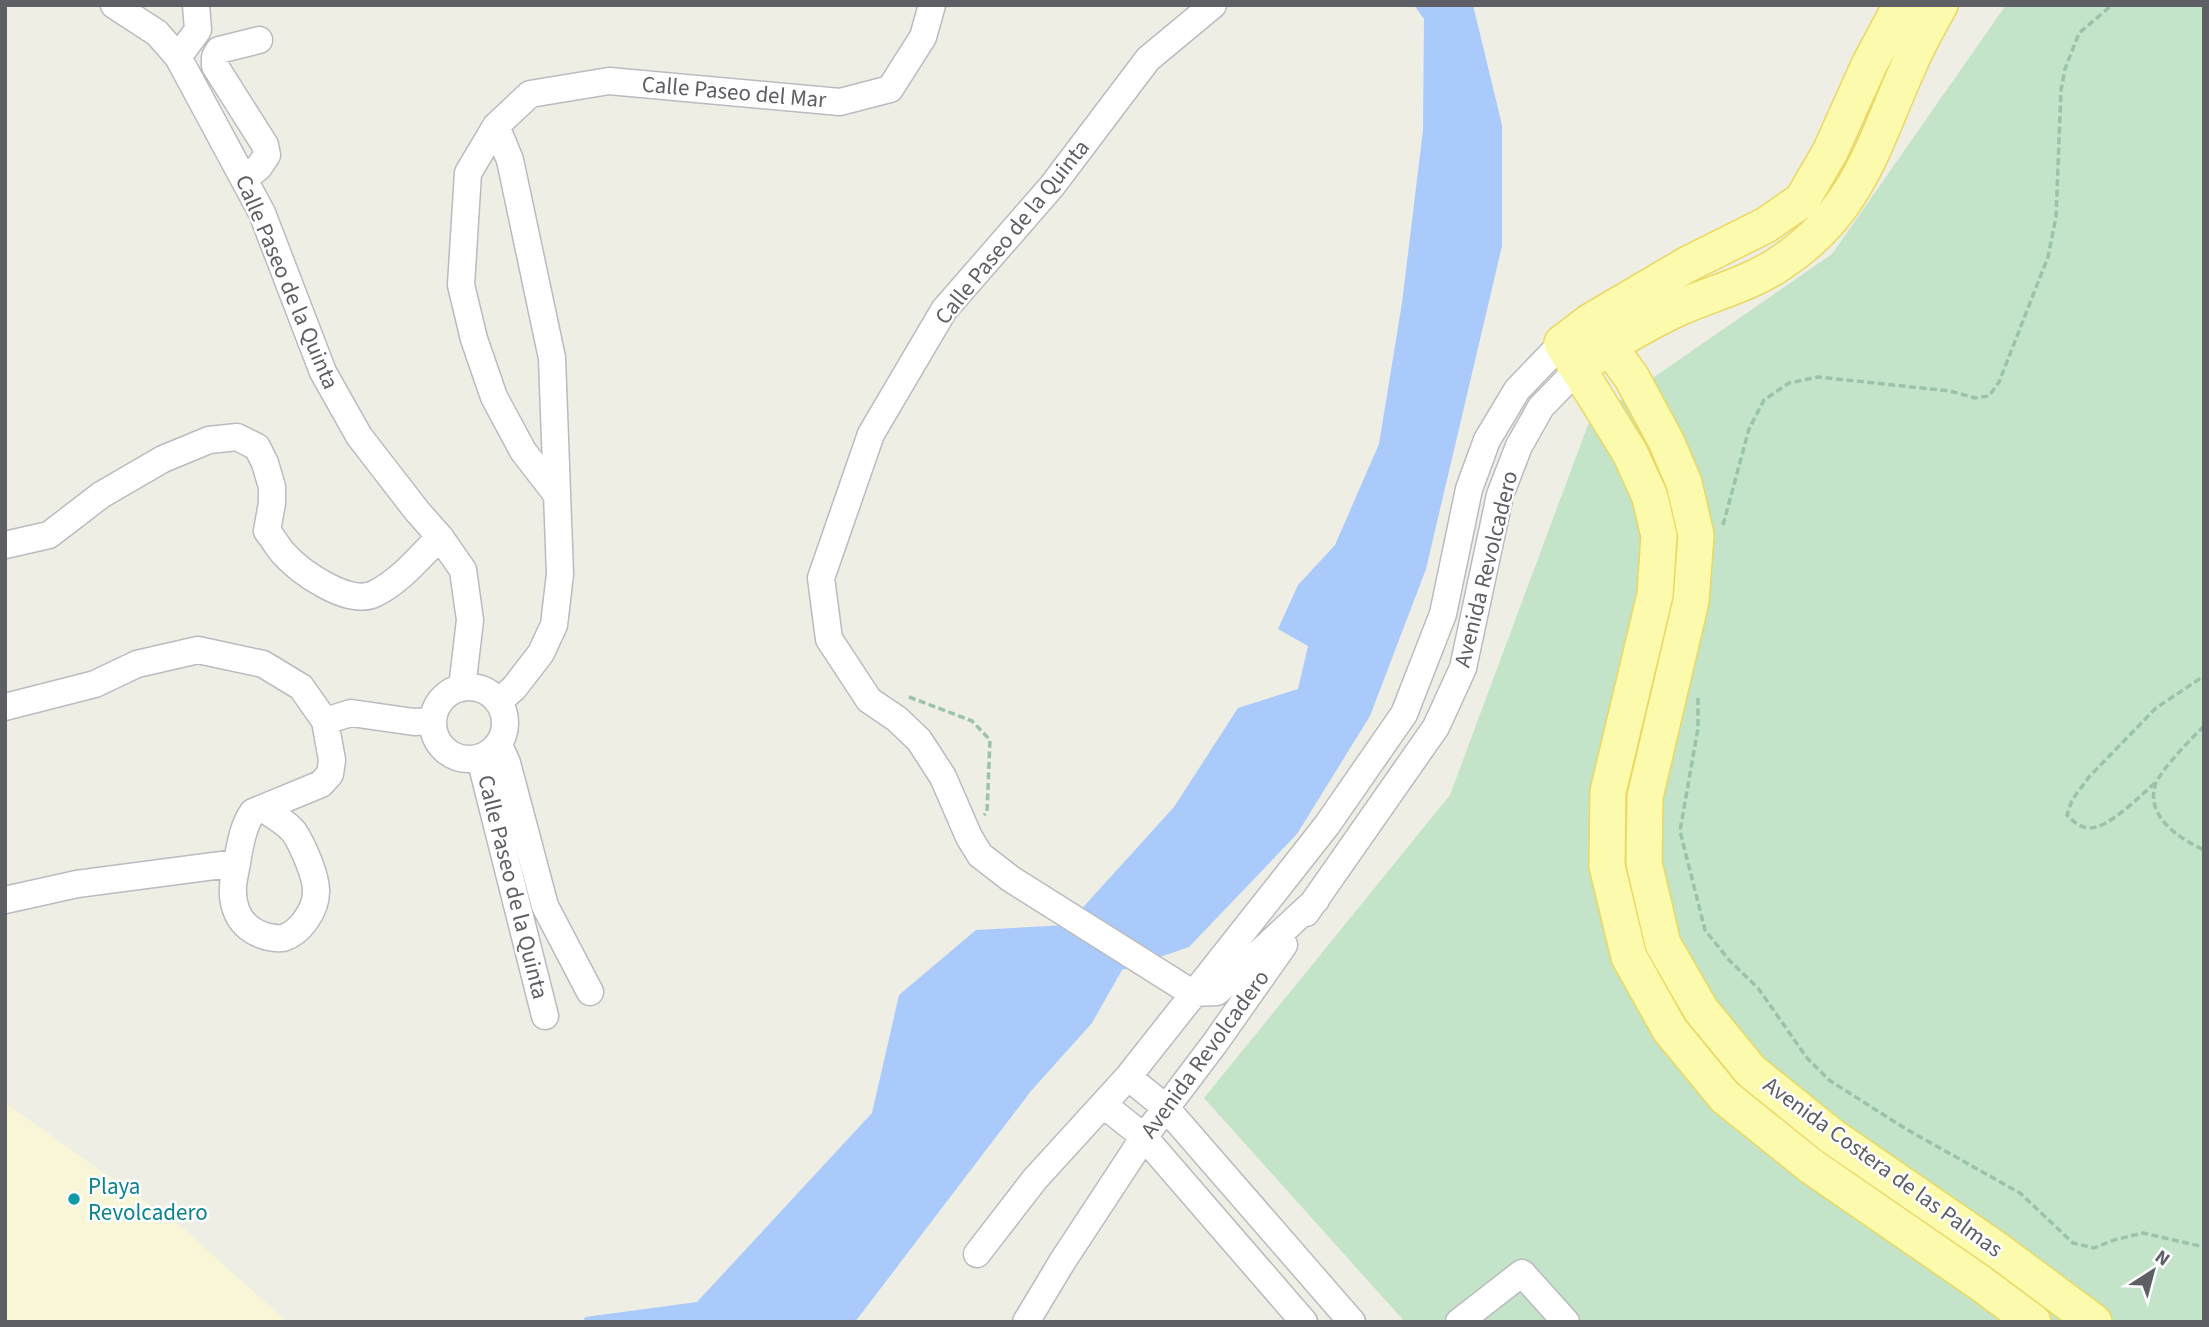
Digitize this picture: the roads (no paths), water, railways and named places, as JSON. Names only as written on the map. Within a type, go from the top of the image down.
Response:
[{"type":"main road","name":"Avenida Revolcadero","points":[[1570,356],[1688,264],[1766,225],[1802,200],[1830,152],[1869,65],[1901,5]]},
{"type":"main road","name":"Avenida Revolcadero","points":[[1601,333],[1681,307],[1741,283],[1778,265],[1812,238],[1846,201],[1869,162],[1917,48],[1940,5]]},
{"type":"main road","name":"Avenida Costera de las Palmas","points":[[1601,333],[1632,378],[1666,441],[1684,483],[1696,535],[1691,601],[1645,797],[1644,863],[1663,944],[1701,1010],[1751,1071],[1833,1137],[2000,1252],[2094,1322]]},
{"type":"main road","name":"Avenida Costera de las Palmas","points":[[1570,356],[1630,453],[1650,497],[1659,536],[1655,595],[1608,792],[1607,866],[1629,957],[1671,1030],[1725,1097],[1811,1166],[2033,1322]]},
{"type":"street","name":"Calle Paseo de la Quinta","points":[[114,5],[157,33],[178,57],[262,213],[323,372],[359,436],[463,570],[470,620],[462,688]]},
{"type":"street","points":[[178,57],[198,30],[196,5]]},
{"type":"street","name":"Calle Paseo del Mar","points":[[557,495],[523,451],[494,397],[474,339],[461,285],[468,173],[496,126],[530,94],[609,81],[840,102],[890,89],[923,37],[932,5]]},
{"type":"street","name":"Calle Paseo de la Quinta","points":[[1192,993],[1011,879],[975,846],[943,777],[919,740],[897,719],[869,700],[829,639],[821,578],[871,434],[944,310],[1052,186],[1148,59],[1213,5]]},
{"type":"street","points":[[244,179],[259,167],[267,155],[265,145],[215,66],[215,57],[219,50],[259,40]]},
{"type":"street","points":[[496,126],[510,160],[523,233],[552,358],[559,574],[554,625],[541,653],[514,688],[498,702]]},
{"type":"street","name":"Avenida Revolcadero","points":[[977,1254],[1035,1179],[1128,1077],[1327,825],[1404,714],[1443,614],[1469,489],[1486,440],[1517,390],[1570,356]]},
{"type":"street","name":"Avenida Revolcadero","points":[[1026,1322],[1144,1137],[1215,1043],[1436,727],[1463,668],[1500,495],[1519,446],[1570,356]]},
{"type":"street","points":[[5,544],[48,535],[101,495],[163,459],[209,439],[237,437],[257,447],[265,463],[272,487],[267,531],[284,554],[334,590],[352,596],[372,596],[393,582],[440,537]]},
{"type":"street","points":[[1469,489],[1500,495]]},
{"type":"street","points":[[5,707],[95,684],[137,664],[198,650],[263,664],[302,687],[325,721],[332,760],[330,775],[321,784],[253,812],[246,821],[232,886],[233,903],[239,918],[251,930],[265,937],[282,938],[297,929],[309,915],[316,893],[312,870],[293,832],[264,809]]},
{"type":"street","points":[[475,688],[488,693],[498,702],[505,716],[505,731],[489,751],[458,758],[439,744],[433,721],[439,703],[453,691],[475,688]]},
{"type":"street","points":[[325,721],[351,713],[414,722],[433,721]]},
{"type":"street","name":"Calle Paseo de la Quinta","points":[[489,751],[545,1016]]},
{"type":"street","points":[[489,751],[507,763],[545,906],[590,992]]},
{"type":"street","points":[[5,900],[77,884],[237,863]]},
{"type":"street","points":[[1192,993],[1217,992],[1316,900]]},
{"type":"street","points":[[1128,1077],[1166,1108],[1352,1322]]},
{"type":"street","points":[[1104,1105],[1144,1137],[1304,1322]]},
{"type":"street","points":[[1459,1322],[1522,1273],[1566,1322]]},
{"type":"water","points":[[1414,5],[1473,5],[1502,125],[1502,246],[1426,569],[1370,716],[1297,834],[1189,947],[1122,970],[1092,1023],[1031,1091],[855,1322],[583,1322],[585,1317],[697,1302],[872,1113],[899,995],[976,930],[1067,925],[1174,807],[1238,708],[1298,689],[1308,646],[1278,629],[1298,585],[1335,545],[1379,444],[1402,303],[1423,130],[1424,19]]},
{"type":"place","name":"Playa Revolcadero","points":[[74,1199]]}]
